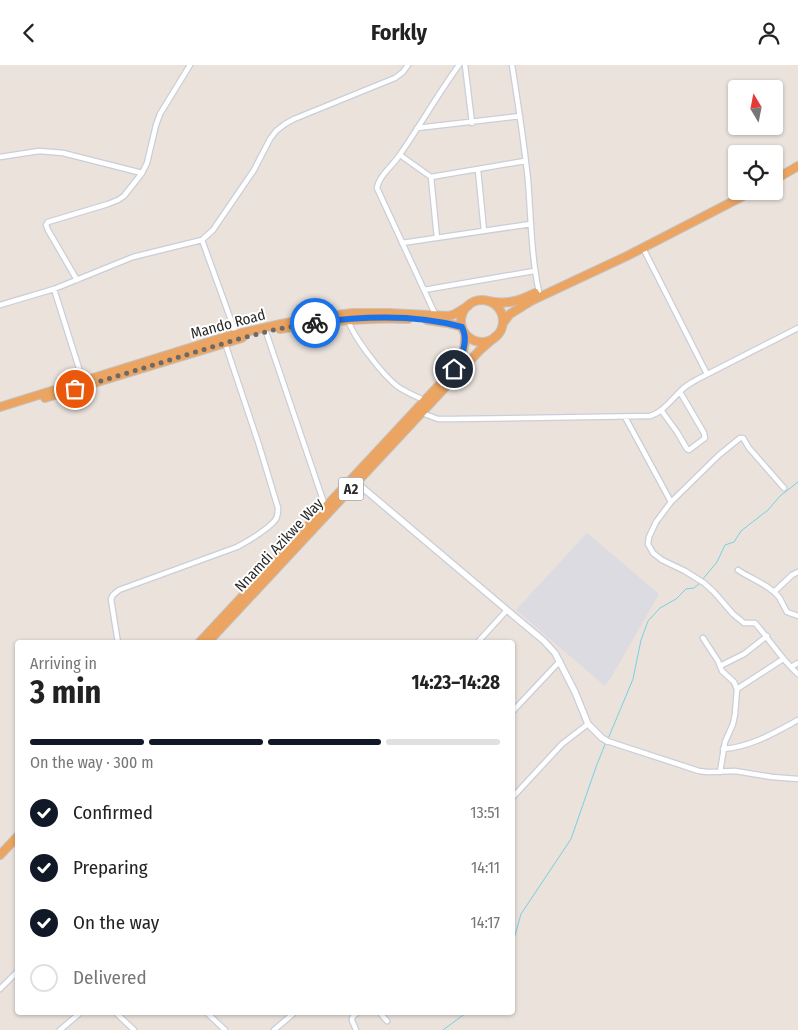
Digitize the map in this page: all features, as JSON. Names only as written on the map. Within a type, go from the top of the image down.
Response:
[{"type":"highway","points":[[783,170],[798,161]]},
{"type":"highway","points":[[783,175],[798,166]]},
{"type":"highway","points":[[728,199],[539,292],[512,302],[500,303],[481,300],[474,302],[463,312],[461,319],[463,330],[470,338],[476,341],[484,342],[490,340],[501,330],[503,323],[510,314],[523,305],[643,248],[736,200]]},
{"type":"highway","points":[[488,301],[500,309],[503,323]]},
{"type":"highway","name":"Mando Road","points":[[0,407],[236,334],[281,324],[334,315],[372,313],[449,316],[468,306]]},
{"type":"highway","name":"Mando Road","points":[[0,412],[266,332],[317,323],[384,318],[437,321],[463,330]]},
{"type":"highway","name":"Nnamdi Azikwe Way","points":[[202,640],[454,369],[459,362],[466,340],[463,330]]},
{"type":"highway","name":"Nnamdi Azikwe Way","points":[[210,640],[480,350],[496,336]]},
{"type":"highway","points":[[0,855],[15,839]]},
{"type":"highway","points":[[0,862],[15,846]]},
{"type":"street","points":[[77,280],[46,225],[48,222],[108,204],[124,196],[142,173],[147,163],[160,114],[190,65]]},
{"type":"street","points":[[0,305],[54,289],[133,257],[202,240],[212,230],[254,170],[276,131],[294,119],[395,78],[408,65]]},
{"type":"street","points":[[436,316],[377,188],[379,180],[400,155],[459,65]]},
{"type":"street","points":[[465,65],[472,123]]},
{"type":"street","points":[[512,65],[525,161],[534,271],[539,292]]},
{"type":"street","points":[[417,129],[520,116]]},
{"type":"street","points":[[0,157],[39,151],[63,153],[142,173]]},
{"type":"street","points":[[400,155],[431,177],[525,161]]},
{"type":"street","points":[[478,170],[484,231]]},
{"type":"street","points":[[431,177],[437,238]]},
{"type":"street","points":[[402,243],[531,224]]},
{"type":"street","points":[[202,240],[236,334]]},
{"type":"street","points":[[643,248],[707,374]]},
{"type":"street","points":[[424,290],[534,271]]},
{"type":"street","points":[[54,289],[83,381]]},
{"type":"street","points":[[348,320],[354,333],[388,379],[398,387],[425,401]]},
{"type":"street","points":[[422,413],[438,419],[655,415],[696,380],[798,328]]},
{"type":"street","points":[[266,332],[326,506]]},
{"type":"street","points":[[118,640],[113,595],[119,591],[237,547],[264,530],[275,520],[278,514],[278,507],[259,445],[225,343]]},
{"type":"street","points":[[661,410],[687,449],[692,449],[705,438],[706,436],[680,392]]},
{"type":"street","points":[[625,417],[671,502]]},
{"type":"street","points":[[784,488],[749,448],[742,437],[719,455],[671,502],[656,522],[648,544],[653,553],[662,560],[702,582],[744,623],[755,623],[767,636],[782,659],[798,674]]},
{"type":"street","points":[[357,483],[544,641],[560,661],[588,724],[605,740],[699,771],[735,771],[798,779]]},
{"type":"street","points":[[738,570],[763,583],[781,600],[787,611],[798,616]]},
{"type":"street","points":[[774,592],[792,575],[798,572]]},
{"type":"street","points":[[480,640],[507,610]]},
{"type":"street","points":[[720,666],[744,654],[767,636]]},
{"type":"street","points":[[703,638],[722,671],[734,682],[737,689],[735,714],[723,749],[720,771]]},
{"type":"street","points":[[737,689],[782,659]]},
{"type":"street","points":[[515,709],[560,661]]},
{"type":"street","points":[[791,667],[798,663]]},
{"type":"street","points":[[723,749],[757,742],[798,720]]},
{"type":"street","points":[[515,795],[562,744],[588,724]]},
{"type":"street","points":[[0,989],[15,974]]},
{"type":"street","points":[[60,1030],[78,1015]]},
{"type":"street","points":[[118,1015],[134,1030]]},
{"type":"street","points":[[209,1015],[225,1030]]},
{"type":"street","points":[[274,1030],[292,1015]]},
{"type":"street","points":[[354,1015],[351,1018],[356,1030]]},
{"type":"street","points":[[382,1015],[387,1021]]},
{"type":"shaded area","points":[[587,533],[659,594],[605,686],[516,610]]},
{"type":"waterway","points":[[702,580],[717,562],[725,545],[734,542],[741,531],[768,510],[780,496],[798,482]]},
{"type":"waterway","points":[[608,739],[633,679],[641,640],[648,621],[660,608],[676,599],[686,589],[694,588],[700,583]]},
{"type":"waterway","points":[[515,935],[521,914],[571,839],[606,742]]},
{"type":"waterway","points":[[443,1030],[463,1015]]},
{"type":"way so far","points":[[75,389],[235,340],[277,329],[315,323]]},
{"type":"route","points":[[315,323],[384,318],[437,321],[462,327],[466,340],[462,355],[454,369]]}]
